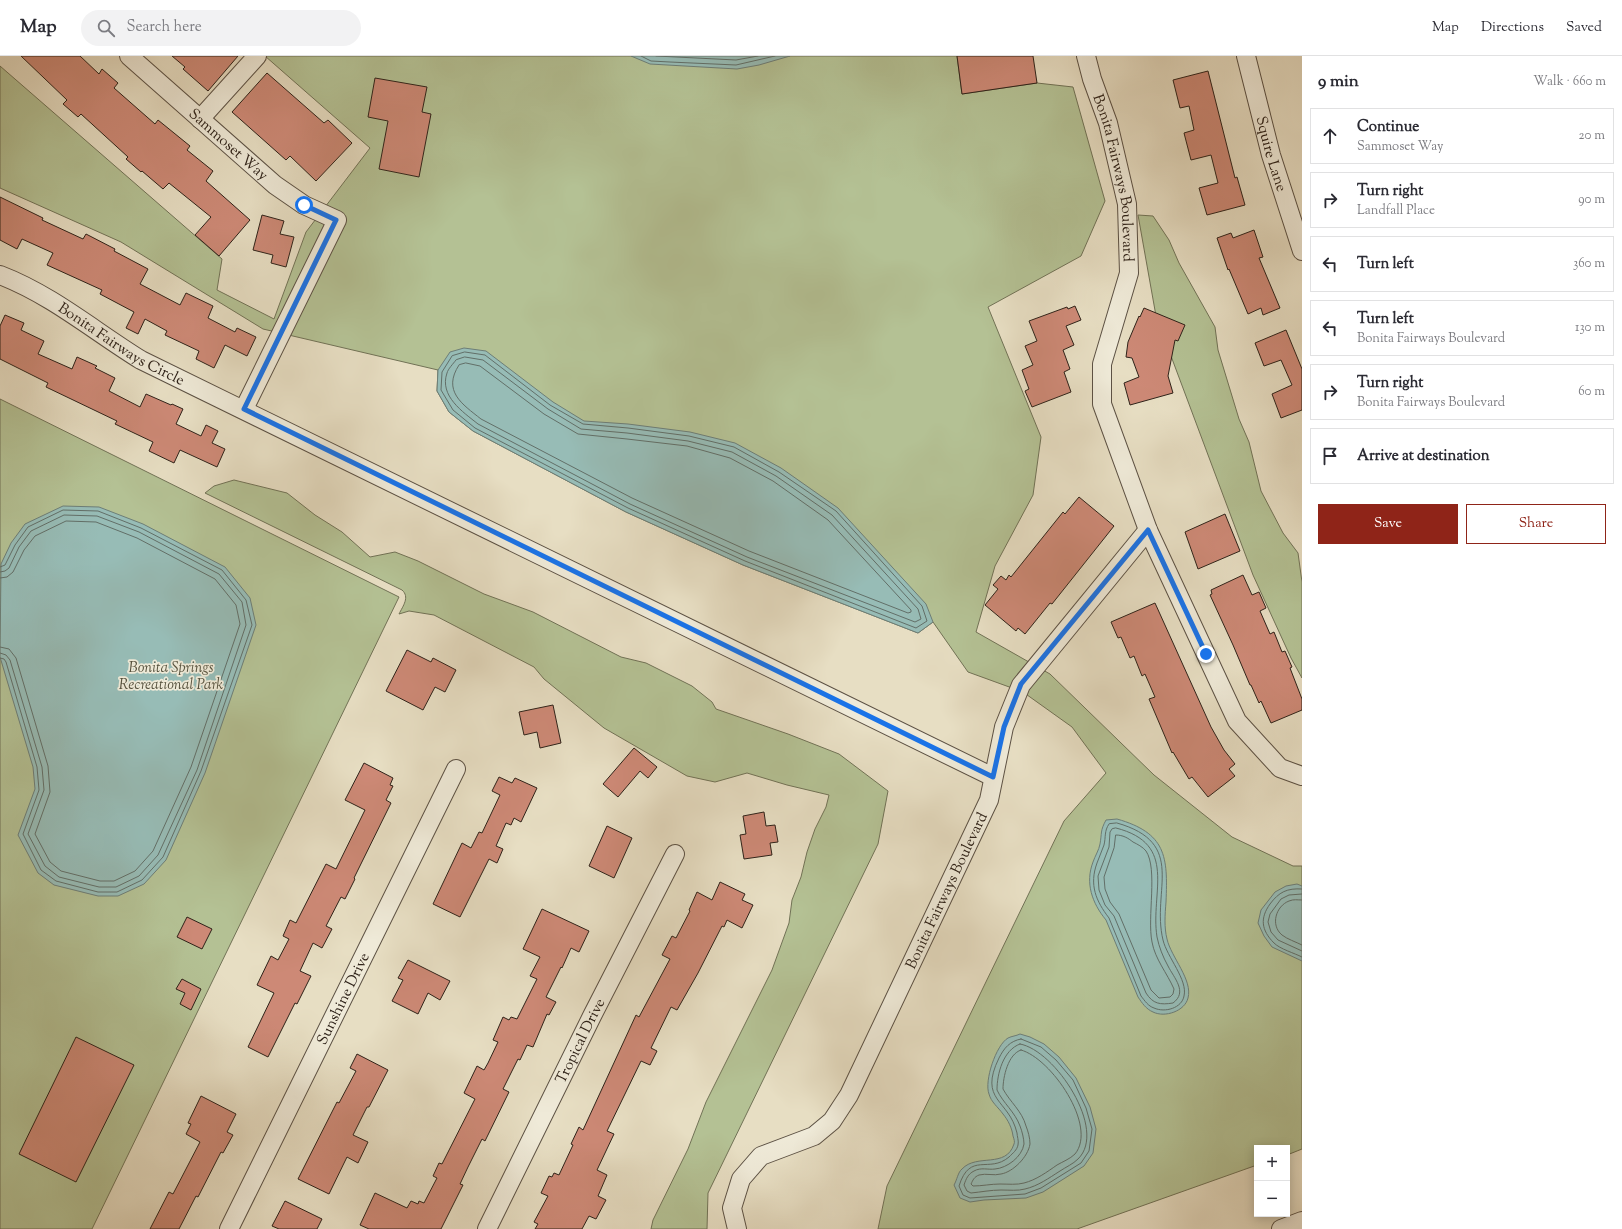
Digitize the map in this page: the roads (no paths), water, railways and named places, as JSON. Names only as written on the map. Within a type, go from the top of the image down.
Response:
[{"type":"street","name":"Sammoset Way","points":[[129,56],[289,196],[319,213],[336,220],[244,409]]},
{"type":"street","points":[[200,119],[258,56]]},
{"type":"street","name":"Bonita Fairways Boulevard","points":[[1086,56],[1092,79],[1108,123],[1127,204],[1129,273],[1102,364],[1102,404],[1148,530],[1237,721],[1280,768],[1302,776]]},
{"type":"street","name":"Squire Lane","points":[[1246,56],[1271,155],[1302,251]]},
{"type":"street","name":"Bonita Fairways Circle","points":[[0,275],[16,281],[64,308],[110,341],[141,360],[244,409],[993,777]]},
{"type":"street","name":"Bonita Fairways Boulevard","points":[[737,1229],[732,1208],[741,1179],[760,1156],[814,1136],[832,1121],[849,1095],[989,800],[1004,727],[1021,684],[1148,530]]},
{"type":"street","name":"Sunshine Drive","points":[[229,1229],[456,768]]},
{"type":"street","name":"Tropical Drive","points":[[487,1229],[592,1016],[675,854]]},
{"type":"street","points":[[1280,1229],[1302,1221]]},
{"type":"water","points":[[631,56],[790,56],[759,65],[737,69],[650,64]]},
{"type":"water","points":[[464,348],[486,351],[553,402],[584,421],[628,424],[690,432],[735,443],[781,468],[838,508],[926,604],[933,622],[918,633],[743,565],[626,512],[473,431],[449,412],[437,391],[438,370],[450,352]]},
{"type":"water","points":[[63,506],[99,507],[143,524],[225,567],[250,598],[256,625],[205,773],[166,860],[144,884],[118,896],[98,896],[54,885],[38,873],[18,835],[35,789],[33,767],[0,657],[1,564],[11,543],[25,524]]},
{"type":"water","points":[[1117,819],[1146,831],[1155,839],[1161,848],[1164,859],[1166,872],[1166,934],[1169,946],[1185,976],[1189,991],[1188,998],[1183,1007],[1169,1014],[1158,1014],[1151,1011],[1144,1006],[1138,997],[1106,920],[1097,907],[1091,892],[1091,870],[1099,846],[1103,827],[1106,820]]},
{"type":"water","points":[[1297,884],[1302,886],[1302,961],[1272,947],[1264,936],[1258,923],[1261,910],[1275,892],[1286,886]]},
{"type":"water","points":[[1020,1034],[1044,1044],[1059,1057],[1076,1078],[1090,1107],[1096,1129],[1093,1153],[1084,1166],[1043,1192],[1026,1198],[970,1202],[960,1198],[954,1185],[961,1170],[968,1164],[998,1159],[1005,1156],[1010,1152],[1014,1143],[1012,1130],[1008,1121],[990,1097],[988,1081],[995,1055],[999,1048],[1008,1038]]},
{"type":"park label","name":"Bonita Springs Recreational Park","points":[[171,676]]}]
